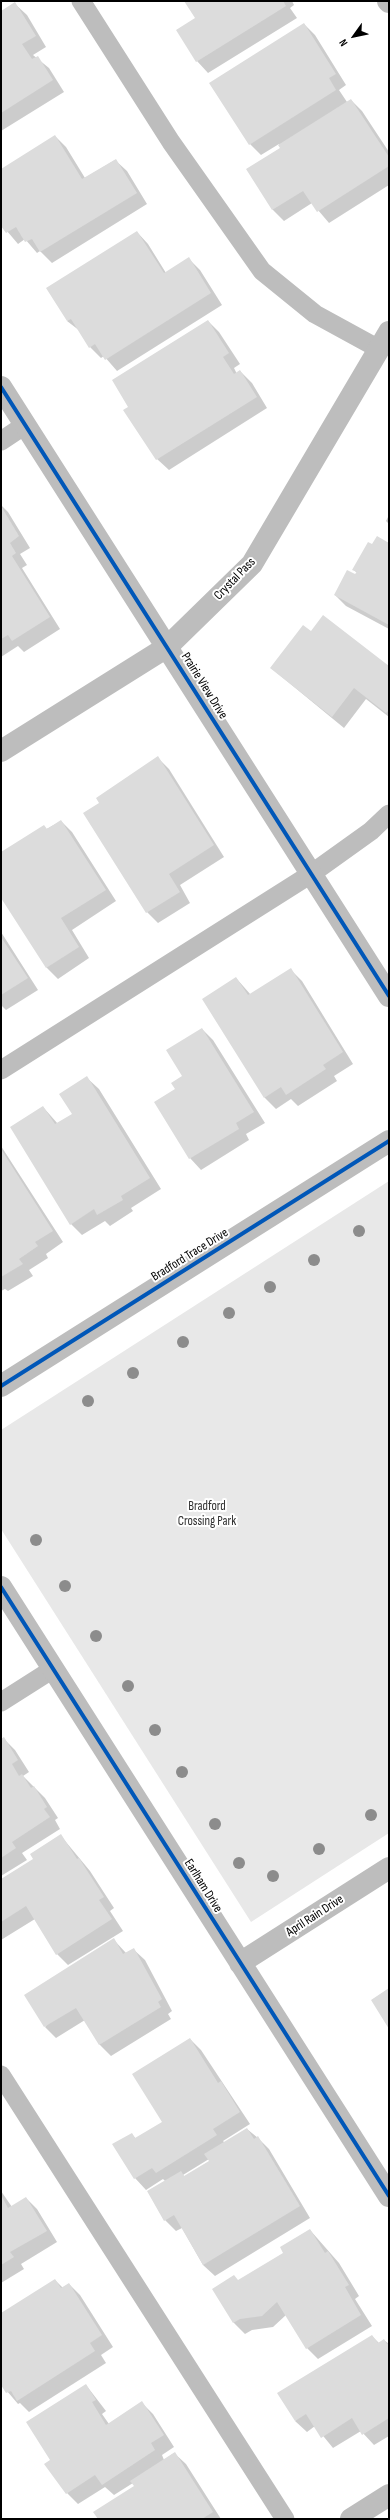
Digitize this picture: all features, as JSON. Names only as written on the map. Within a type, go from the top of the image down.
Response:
[{"type":"street","name":"Crystal Pass","points":[[1,751],[167,647],[252,564],[384,341]]},
{"type":"street","name":"Prairie View Drive","points":[[1,387],[389,996]]},
{"type":"street","name":"Bradford Trace Drive","points":[[1,1386],[389,1141]]},
{"type":"street","name":"Earlham Drive","points":[[1,1587],[240,1963],[387,2187]]},
{"type":"street","name":"April Rain Drive","points":[[240,1963],[389,1868]]},
{"type":"street","points":[[351,2519],[389,2495]]},
{"type":"lane","points":[[81,1],[171,142],[262,271],[315,314],[384,341]]},
{"type":"lane","points":[[1,441],[25,425]]},
{"type":"lane","points":[[1,1070],[311,874],[371,831],[389,814]]},
{"type":"lane","points":[[1,1702],[53,1669]]},
{"type":"lane","points":[[1,2074],[285,2519]]},
{"type":"green space","name":"Bradford Crossing Park","points":[[389,1181],[389,1833],[251,1922],[1,1529],[1,1430]]},
{"type":"building","points":[[184,1],[283,1],[286,6],[196,62],[176,30],[195,18]]},
{"type":"building","points":[[15,2],[36,36],[22,44],[32,59],[38,56],[53,80],[1,113],[1,11]]},
{"type":"building","points":[[304,23],[336,74],[329,78],[336,90],[249,145],[209,83]]},
{"type":"building","points":[[351,99],[389,157],[389,166],[317,212],[303,191],[272,210],[246,169],[280,148],[278,145]]},
{"type":"building","points":[[55,135],[82,179],[116,159],[137,193],[40,252],[32,239],[25,242],[16,227],[6,233],[1,226],[1,169]]},
{"type":"building","points":[[137,231],[164,273],[189,257],[211,293],[105,360],[95,344],[89,348],[71,319],[67,321],[46,288]]},
{"type":"building","points":[[208,320],[229,353],[223,357],[234,374],[240,370],[257,397],[156,460],[123,410],[128,407],[112,380]]},
{"type":"building","points":[[1,506],[19,536],[10,543],[16,553],[12,556],[50,617],[12,641],[8,635],[1,639]]},
{"type":"building","points":[[377,536],[389,543],[389,625],[334,595],[347,570],[355,574],[357,572],[352,570],[368,542],[372,544]]},
{"type":"building","points":[[323,615],[389,666],[389,710],[386,713],[354,688],[332,717],[270,668],[303,625],[311,631]]},
{"type":"building","points":[[158,756],[214,845],[169,874],[180,892],[146,913],[83,813],[99,803],[96,798]]},
{"type":"building","points":[[61,820],[106,890],[61,918],[79,947],[46,968],[1,898],[1,852],[44,825],[47,829]]},
{"type":"building","points":[[1,937],[28,978],[1,995]]},
{"type":"building","points":[[291,968],[343,1052],[323,1065],[326,1069],[286,1095],[281,1087],[264,1098],[202,999],[236,977],[248,995]]},
{"type":"building","points":[[202,1028],[254,1112],[236,1123],[239,1129],[189,1159],[154,1102],[175,1089],[171,1083],[182,1076],[166,1050]]},
{"type":"building","points":[[87,1076],[150,1178],[121,1196],[123,1200],[97,1215],[94,1209],[70,1225],[10,1127],[43,1106],[55,1124],[72,1114],[59,1094]]},
{"type":"building","points":[[1,1149],[53,1231],[35,1242],[38,1246],[19,1259],[23,1264],[1,1277]]},
{"type":"building","points":[[4,1737],[18,1760],[12,1764],[19,1776],[22,1774],[31,1788],[34,1786],[47,1807],[44,1809],[50,1817],[12,1842],[16,1848],[1,1858],[1,1739]]},
{"type":"building","points":[[61,1834],[77,1859],[79,1858],[104,1897],[99,1900],[112,1919],[56,1955],[26,1906],[1,1922],[1,1879],[33,1859],[30,1854]]},
{"type":"building","points":[[114,1938],[123,1954],[134,1948],[162,1999],[158,2002],[161,2007],[99,2045],[76,2008],[44,2027],[24,1995]]},
{"type":"building","points":[[389,1988],[389,2029],[371,2000]]},
{"type":"building","points":[[190,2038],[218,2083],[221,2081],[240,2112],[213,2129],[217,2135],[156,2173],[152,2168],[134,2179],[112,2144],[132,2133],[135,2138],[162,2122],[132,2074]]},
{"type":"building","points":[[247,2128],[254,2139],[258,2136],[300,2206],[203,2265],[174,2215],[164,2221],[147,2191],[181,2171],[184,2176],[209,2161],[204,2154]]},
{"type":"building","points":[[1,2195],[8,2208],[26,2197],[47,2231],[10,2252],[14,2257],[1,2265]]},
{"type":"building","points":[[310,2229],[325,2253],[328,2251],[349,2285],[345,2287],[361,2315],[306,2349],[277,2302],[262,2316],[240,2319],[233,2323],[212,2289],[234,2275],[238,2280],[283,2253],[280,2247]]},
{"type":"building","points":[[55,2279],[61,2288],[69,2283],[102,2335],[90,2343],[95,2351],[17,2401],[11,2391],[6,2393],[1,2385],[1,2313]]},
{"type":"building","points":[[372,2335],[378,2343],[384,2339],[387,2344],[389,2343],[389,2418],[362,2435],[352,2418],[321,2438],[306,2414],[295,2421],[277,2393]]},
{"type":"building","points":[[86,2384],[96,2400],[92,2402],[106,2425],[142,2401],[164,2435],[151,2443],[155,2450],[102,2485],[95,2475],[66,2494],[44,2464],[50,2460],[26,2422]]},
{"type":"building","points":[[175,2452],[213,2512],[202,2519],[98,2519],[93,2512],[134,2486],[130,2481]]},
{"type":"cycle path","points":[[1,387],[389,996]]},
{"type":"cycle path","points":[[1,1386],[389,1141]]},
{"type":"cycle path","points":[[1,1587],[389,2196]]}]
